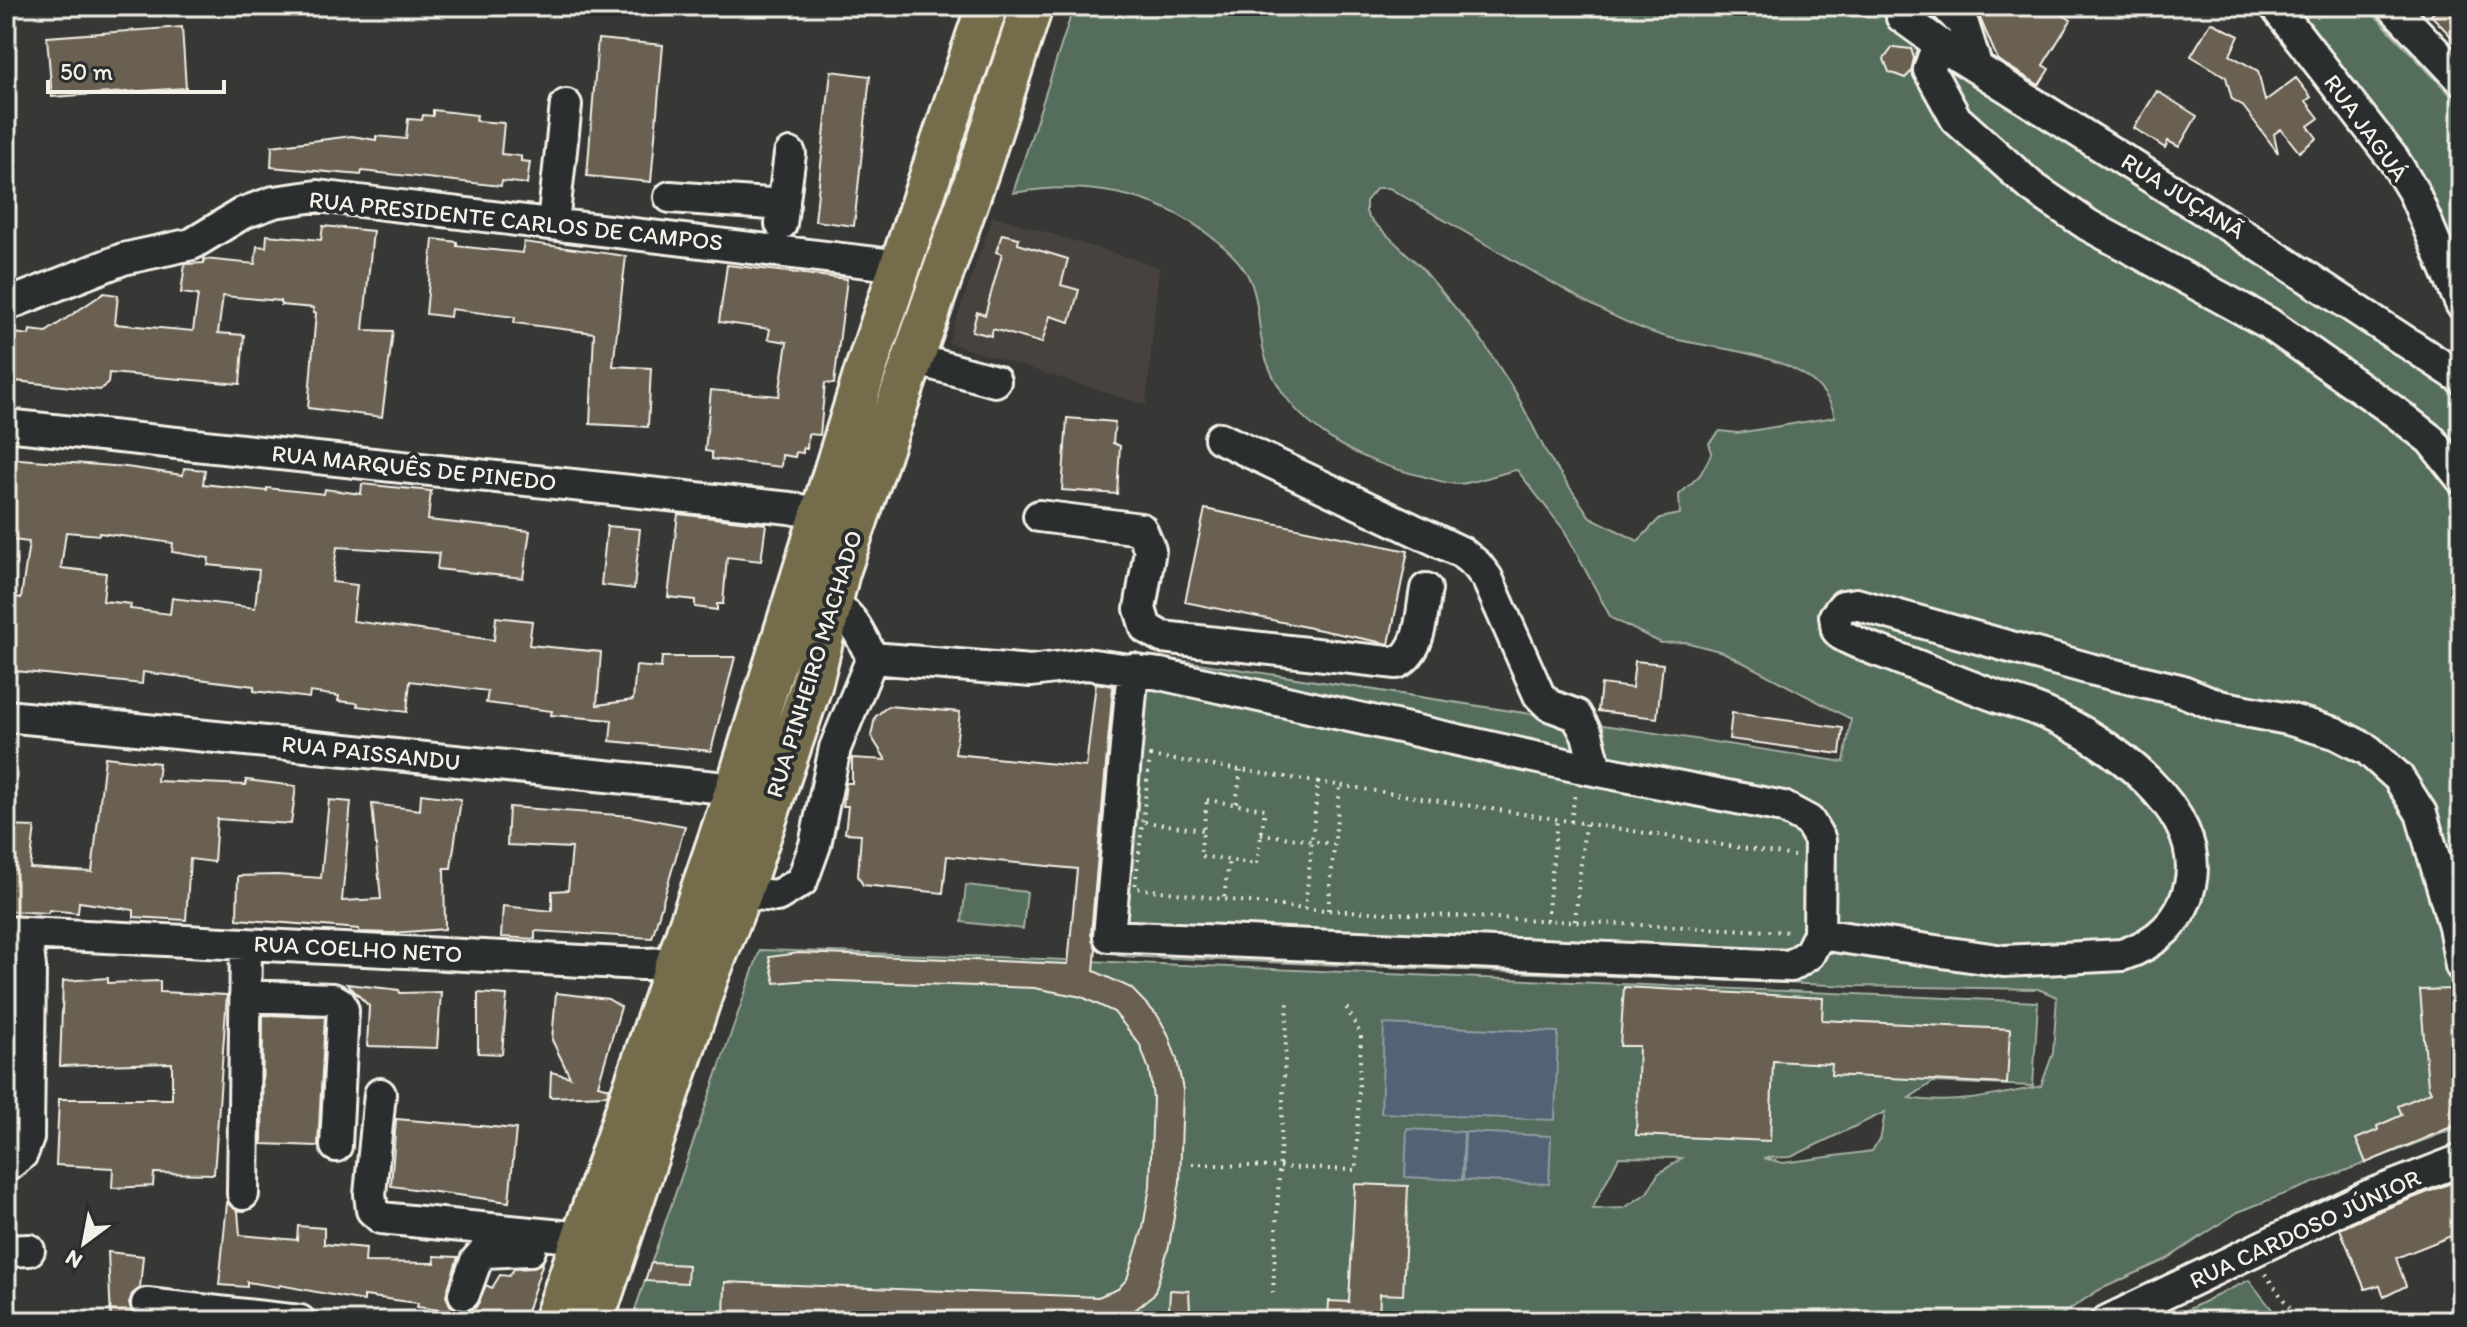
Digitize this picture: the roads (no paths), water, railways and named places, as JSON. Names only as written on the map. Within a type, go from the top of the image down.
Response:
[{"type":"main road","name":"RUA PINHEIRO MACHADO","points":[[554,1321],[579,1246],[693,970],[741,893],[811,686],[821,514],[987,6]]},
{"type":"main road","name":"RUA PINHEIRO MACHADO","points":[[593,1321],[693,970],[736,789],[914,359],[1032,6]]},
{"type":"street","points":[[1946,6],[1963,24],[1976,65]]},
{"type":"street","name":"RUA JAGUÁ","points":[[2275,6],[2394,160],[2414,193],[2461,304]]},
{"type":"street","points":[[2392,6],[2461,79]]},
{"type":"street","name":"RUA JUÇANÃ","points":[[1905,12],[1942,46],[2243,235],[2461,378]]},
{"type":"street","points":[[1942,46],[1929,70],[1956,119],[2032,187],[2088,225],[2268,323],[2431,440],[2461,478]]},
{"type":"street","points":[[553,223],[566,105]]},
{"type":"street","points":[[779,249],[790,154]]},
{"type":"street","name":"RUA PRESIDENTE CARLOS DE CAMPOS","points":[[6,305],[123,259],[192,244],[243,213],[295,197],[317,196],[901,266]]},
{"type":"street","points":[[670,197],[784,205]]},
{"type":"street","points":[[914,359],[995,381]]},
{"type":"street","name":"RUA MARQUÊS DE PINEDO","points":[[6,425],[790,508],[821,514]]},
{"type":"street","points":[[1220,438],[1461,552],[1477,565],[1487,578],[1539,695],[1549,705],[1576,715],[1587,734],[1596,770]]},
{"type":"street","points":[[1039,516],[1141,529],[1150,550],[1140,609],[1146,628],[1162,637],[1397,663],[1408,658],[1416,644],[1426,589]]},
{"type":"street","points":[[741,893],[777,896],[802,881],[815,845],[835,748],[872,658],[855,622],[815,595]]},
{"type":"street","points":[[1819,934],[2004,961],[2122,955],[2162,934],[2182,910],[2191,881],[2191,849],[2180,820],[2157,791],[2129,765],[2081,732],[2046,713],[1970,687],[1842,635],[1837,630],[1835,616],[1843,606],[1856,604],[2090,669],[2180,690],[2231,710],[2288,719],[2335,733],[2368,750],[2398,777],[2421,813],[2454,926],[2461,966]]},
{"type":"street","points":[[872,658],[1031,671],[1086,664],[1133,669],[1596,770],[1783,807],[1809,821],[1820,840],[1819,934],[1809,954],[1791,966],[1109,936],[1130,820],[1133,669]]},
{"type":"street","name":"RUA PAISSANDU","points":[[6,716],[736,789]]},
{"type":"street","points":[[6,1162],[11,1163],[22,1154],[28,1138],[30,967],[16,932]]},
{"type":"street","name":"RUA COELHO NETO","points":[[16,932],[642,964],[693,970]]},
{"type":"street","points":[[243,1194],[246,944]]},
{"type":"street","points":[[245,996],[333,999],[340,1003],[343,1010],[336,1146]]},
{"type":"street","points":[[380,1094],[370,1194],[372,1210],[381,1218],[579,1246]]},
{"type":"street","name":"RUA CARDOSO JÚNIOR","points":[[2107,1321],[2368,1196],[2461,1160]]},
{"type":"street","points":[[464,1294],[476,1261],[484,1252],[579,1246]]},
{"type":"street","points":[[147,1304],[300,1321]]},
{"type":"water","points":[[1384,1024],[1558,1032],[1555,1120],[1381,1113]]},
{"type":"water","points":[[1407,1129],[1464,1132],[1462,1180],[1405,1177]]},
{"type":"water","points":[[1465,1132],[1551,1136],[1549,1184],[1463,1180]]}]
